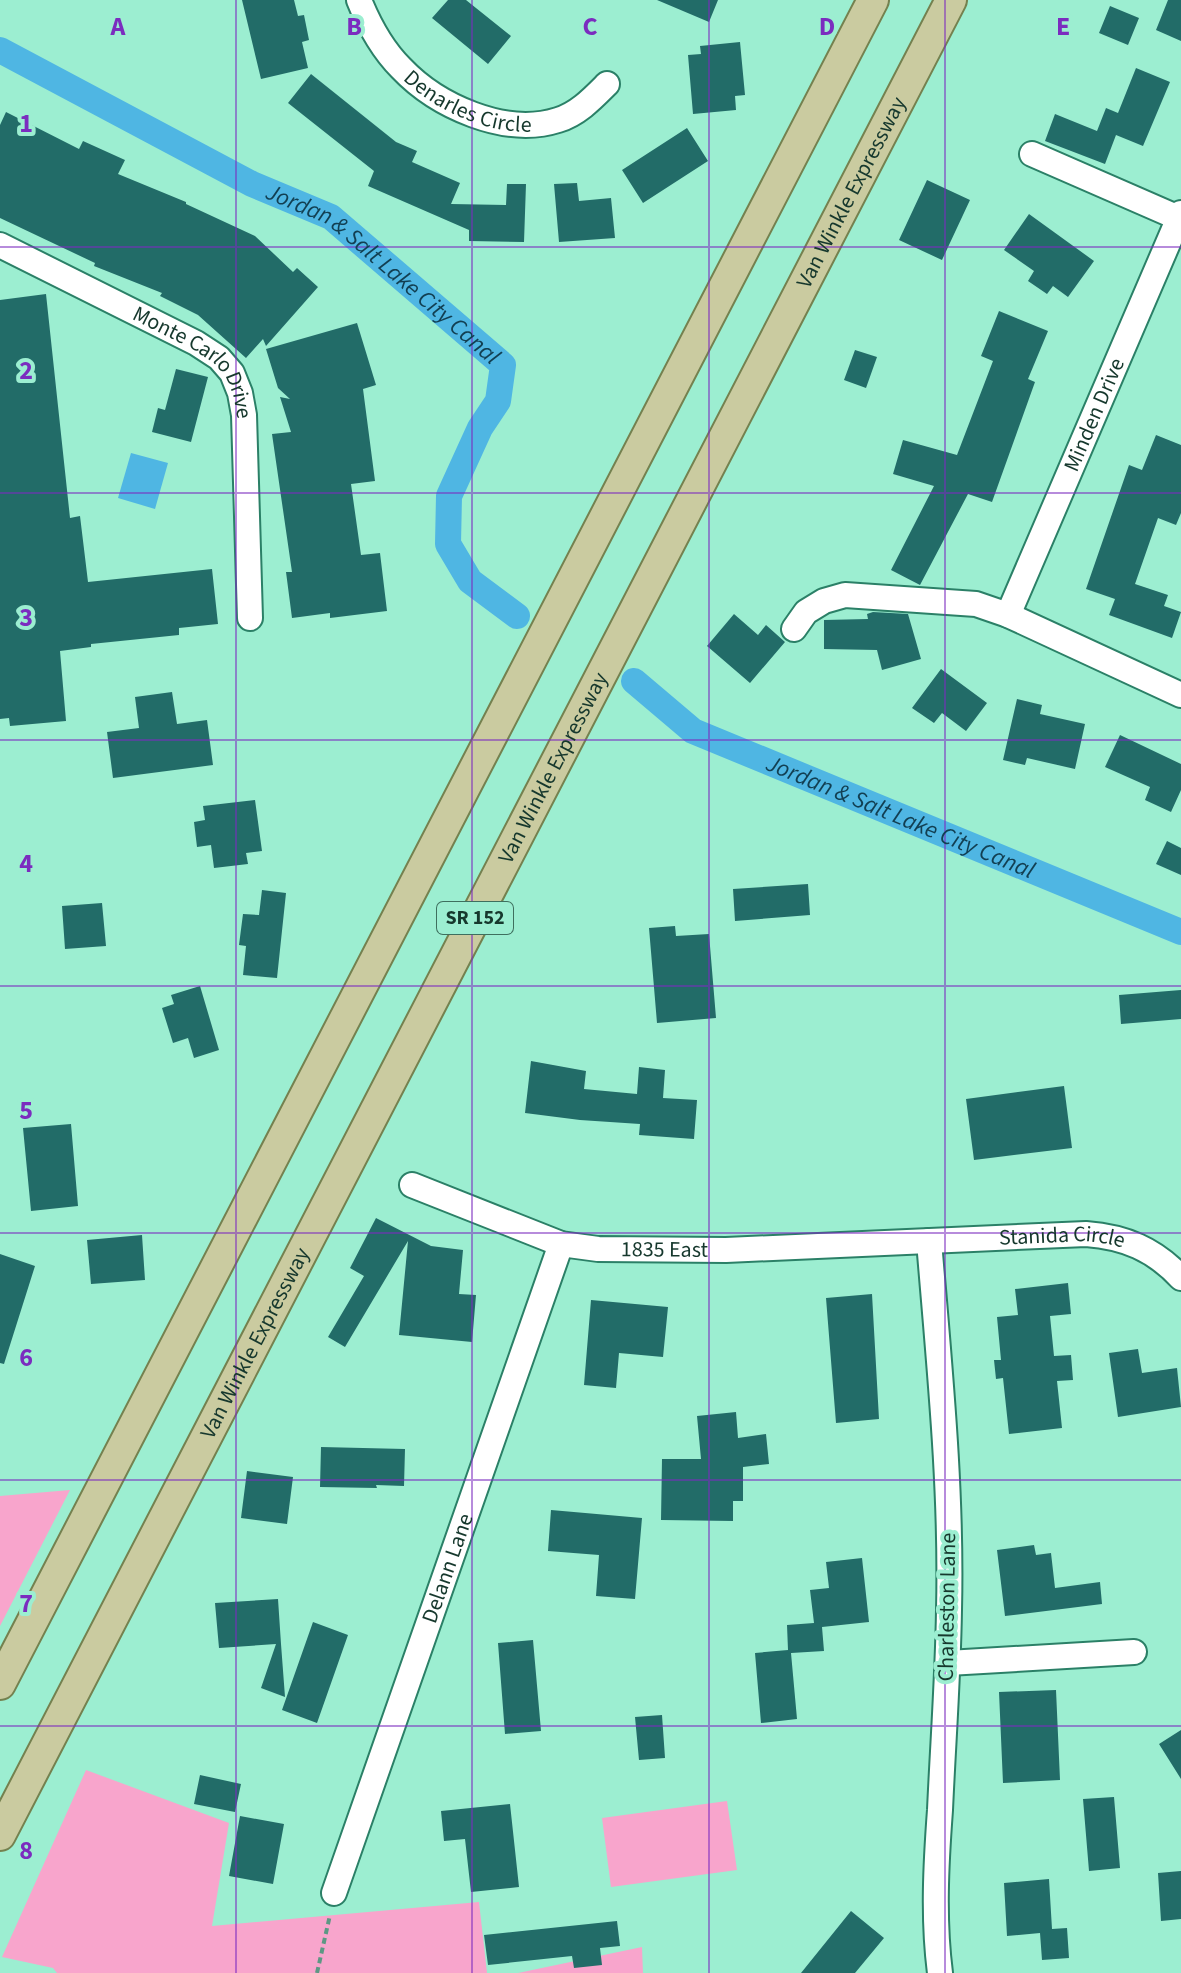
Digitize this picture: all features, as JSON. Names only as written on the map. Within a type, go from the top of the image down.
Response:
[{"type":"main road","name":"SR 152","points":[[0,1684],[873,0]]},
{"type":"main road","name":"Van Winkle Expressway","points":[[0,1835],[951,0]]},
{"type":"street","name":"Denarles Circle","points":[[359,0],[374,34],[420,86],[456,107],[487,119],[523,125],[559,120],[586,105],[607,84]]},
{"type":"street","points":[[1032,154],[1180,217]]},
{"type":"street","name":"Minden Drive","points":[[1008,615],[1180,217]]},
{"type":"street","name":"Monte Carlo Drive","points":[[0,245],[196,343],[219,358],[232,373],[244,415],[250,618]]},
{"type":"street","points":[[794,629],[806,612],[824,601],[845,595],[976,604],[1008,615],[1181,695]]},
{"type":"street","name":"1835 East","points":[[412,1185],[514,1228],[561,1244],[598,1249],[681,1251],[929,1241]]},
{"type":"street","name":"Stanida Circle","points":[[929,1241],[1104,1235],[1145,1248],[1166,1262],[1181,1278]]},
{"type":"street","name":"Charleston Lane","points":[[929,1241],[945,1439],[949,1551],[948,1663],[936,1871],[940,1973]]},
{"type":"street","name":"Delann Lane","points":[[334,1893],[561,1244]]},
{"type":"street","points":[[948,1663],[1134,1652]]},
{"type":"path","points":[[317,1973],[334,1893]]},
{"type":"shaded area","points":[[70,1490],[0,1626],[0,1496]]},
{"type":"shaded area","points":[[86,1770],[229,1823],[212,1926],[479,1902],[487,1973],[57,1973],[53,1968],[2,1957]]},
{"type":"shaded area","points":[[727,1801],[737,1870],[611,1887],[602,1818]]},
{"type":"shaded area","points":[[642,1947],[643,1973],[518,1973]]},
{"type":"water","points":[[131,453],[168,463],[155,509],[118,498]]},
{"type":"building","points":[[242,0],[294,0],[298,16],[304,15],[309,40],[302,42],[308,68],[261,79]]},
{"type":"building","points":[[448,0],[466,0],[511,36],[488,64],[432,18]]},
{"type":"building","points":[[657,0],[718,0],[709,22]]},
{"type":"building","points":[[1168,0],[1181,0],[1181,41],[1156,30]]},
{"type":"building","points":[[1110,6],[1139,18],[1128,45],[1099,33]]},
{"type":"building","points":[[740,42],[745,95],[735,96],[736,110],[693,114],[688,55],[701,54],[700,46]]},
{"type":"building","points":[[1136,68],[1170,82],[1143,146],[1116,135],[1105,164],[1045,141],[1055,114],[1097,131],[1106,108],[1118,113]]},
{"type":"building","points":[[311,74],[396,142],[417,151],[412,162],[460,183],[451,204],[506,205],[507,184],[526,184],[524,242],[469,241],[469,230],[368,186],[374,171],[288,103]]},
{"type":"building","points":[[6,112],[79,149],[83,141],[125,160],[118,174],[186,202],[255,236],[293,272],[297,268],[318,287],[266,346],[263,339],[246,358],[198,315],[160,296],[162,293],[94,266],[95,263],[0,218],[0,125]]},
{"type":"building","points":[[687,128],[708,161],[643,203],[622,170]]},
{"type":"building","points":[[927,180],[970,200],[942,260],[899,240]]},
{"type":"building","points":[[577,183],[579,201],[611,198],[615,238],[559,242],[554,184]]},
{"type":"building","points":[[1029,214],[1094,261],[1068,297],[1053,286],[1047,294],[1028,281],[1034,271],[1004,250]]},
{"type":"building","points":[[46,294],[70,518],[80,516],[88,582],[212,569],[218,624],[179,628],[179,635],[91,644],[91,647],[60,651],[66,721],[10,726],[9,718],[0,719],[0,300]]},
{"type":"building","points":[[999,311],[1048,331],[1028,379],[1035,382],[992,502],[968,494],[920,585],[891,570],[934,486],[893,474],[903,440],[957,455],[993,361],[981,356]]},
{"type":"building","points":[[357,323],[376,385],[363,389],[375,481],[351,484],[361,555],[380,553],[387,611],[330,618],[330,613],[292,618],[286,572],[292,572],[272,434],[291,432],[280,397],[290,399],[278,388],[266,349]]},
{"type":"building","points":[[855,350],[877,357],[866,388],[844,380]]},
{"type":"building","points":[[176,369],[208,377],[191,442],[152,432],[158,408],[165,410]]},
{"type":"building","points":[[1156,435],[1181,445],[1181,513],[1176,525],[1158,518],[1135,584],[1168,595],[1164,606],[1181,612],[1172,638],[1109,615],[1115,599],[1086,589],[1129,465],[1142,470]]},
{"type":"building","points":[[734,614],[758,635],[766,625],[785,642],[750,683],[707,646]]},
{"type":"building","points":[[867,614],[908,614],[921,659],[882,670],[877,650],[824,649],[824,620],[868,619]]},
{"type":"building","points":[[941,669],[987,703],[966,731],[942,713],[934,723],[912,708]]},
{"type":"building","points":[[172,692],[177,724],[207,720],[213,765],[113,778],[107,732],[139,728],[135,697]]},
{"type":"building","points":[[1017,699],[1042,705],[1040,714],[1085,724],[1075,769],[1027,758],[1025,765],[1003,760]]},
{"type":"building","points":[[1120,735],[1181,764],[1181,790],[1171,812],[1145,800],[1150,787],[1105,767]]},
{"type":"building","points":[[255,800],[262,851],[246,853],[248,864],[214,868],[211,845],[197,847],[194,822],[205,820],[203,806]]},
{"type":"building","points":[[1167,841],[1181,848],[1181,875],[1156,864]]},
{"type":"building","points":[[808,884],[810,915],[735,921],[733,889]]},
{"type":"building","points":[[262,890],[286,893],[277,978],[243,975],[246,946],[239,945],[243,914],[259,915]]},
{"type":"building","points":[[102,903],[106,946],[65,949],[62,906]]},
{"type":"building","points":[[675,926],[676,936],[709,934],[716,1018],[657,1023],[649,928]]},
{"type":"building","points":[[200,986],[219,1050],[194,1058],[188,1038],[173,1043],[162,1008],[174,1004],[171,995]]},
{"type":"building","points":[[1181,990],[1181,1019],[1121,1024],[1119,995]]},
{"type":"building","points":[[531,1061],[586,1071],[584,1089],[637,1094],[639,1067],[665,1070],[663,1098],[697,1100],[694,1139],[639,1135],[640,1124],[525,1113]]},
{"type":"building","points":[[1064,1086],[1072,1148],[974,1160],[966,1099]]},
{"type":"building","points":[[71,1124],[78,1206],[31,1211],[23,1128]]},
{"type":"building","points":[[376,1218],[431,1246],[463,1250],[459,1294],[476,1295],[472,1342],[399,1335],[408,1241],[345,1347],[328,1337],[364,1276],[350,1268]]},
{"type":"building","points":[[142,1235],[145,1280],[91,1284],[87,1240]]},
{"type":"building","points":[[0,1254],[35,1266],[4,1364],[0,1363]]},
{"type":"building","points":[[1068,1283],[1071,1314],[1050,1316],[1054,1356],[1071,1355],[1073,1380],[1057,1381],[1062,1428],[1009,1434],[1003,1378],[996,1379],[994,1360],[1001,1360],[997,1317],[1018,1315],[1015,1289]]},
{"type":"building","points":[[872,1294],[879,1419],[836,1423],[826,1298]]},
{"type":"building","points":[[591,1300],[668,1307],[663,1357],[619,1353],[616,1388],[584,1385]]},
{"type":"building","points":[[1138,1349],[1142,1373],[1177,1368],[1181,1407],[1118,1417],[1109,1353]]},
{"type":"building","points":[[736,1412],[738,1438],[766,1434],[769,1464],[743,1467],[743,1501],[733,1501],[733,1521],[661,1520],[662,1459],[701,1459],[697,1416]]},
{"type":"building","points":[[321,1447],[405,1449],[404,1486],[320,1487]]},
{"type":"building","points":[[247,1471],[293,1477],[287,1524],[241,1518]]},
{"type":"building","points":[[551,1510],[642,1518],[635,1599],[596,1596],[599,1555],[548,1551]]},
{"type":"building","points":[[1034,1545],[1036,1555],[1051,1553],[1055,1588],[1100,1582],[1102,1604],[1005,1616],[997,1550]]},
{"type":"building","points":[[862,1558],[869,1622],[822,1627],[824,1651],[791,1653],[797,1719],[761,1723],[755,1653],[788,1650],[787,1625],[814,1623],[810,1590],[829,1588],[826,1562]]},
{"type":"building","points":[[278,1599],[285,1697],[261,1688],[276,1644],[219,1648],[215,1603]]},
{"type":"building","points":[[313,1622],[348,1635],[317,1723],[282,1710]]},
{"type":"building","points":[[533,1640],[541,1731],[505,1734],[498,1643]]},
{"type":"building","points":[[1056,1690],[1060,1780],[1003,1783],[999,1692]]},
{"type":"building","points":[[662,1715],[665,1758],[639,1760],[635,1717]]},
{"type":"building","points":[[1181,1730],[1181,1779],[1159,1744]]},
{"type":"building","points":[[200,1775],[241,1784],[235,1812],[194,1804]]},
{"type":"building","points":[[1114,1797],[1120,1868],[1089,1871],[1083,1799]]},
{"type":"building","points":[[510,1804],[519,1887],[471,1892],[465,1839],[444,1841],[441,1811]]},
{"type":"building","points":[[240,1816],[284,1824],[273,1884],[229,1876]]},
{"type":"building","points":[[1181,1871],[1181,1919],[1161,1921],[1158,1873]]},
{"type":"building","points":[[1049,1879],[1052,1929],[1067,1928],[1069,1958],[1042,1960],[1040,1933],[1007,1936],[1004,1883]]},
{"type":"building","points":[[851,1911],[884,1938],[855,1973],[801,1973]]},
{"type":"building","points":[[617,1921],[620,1946],[600,1948],[602,1965],[574,1968],[572,1956],[488,1965],[484,1935]]},
{"type":"waterway","name":"Jordan & Salt Lake City Canal","points":[[0,50],[252,184],[331,217],[503,365],[498,401],[480,428],[449,496],[448,544],[470,581],[517,616]]},
{"type":"waterway","name":"Jordan & Salt Lake City Canal","points":[[634,681],[693,731],[1181,932]]}]
